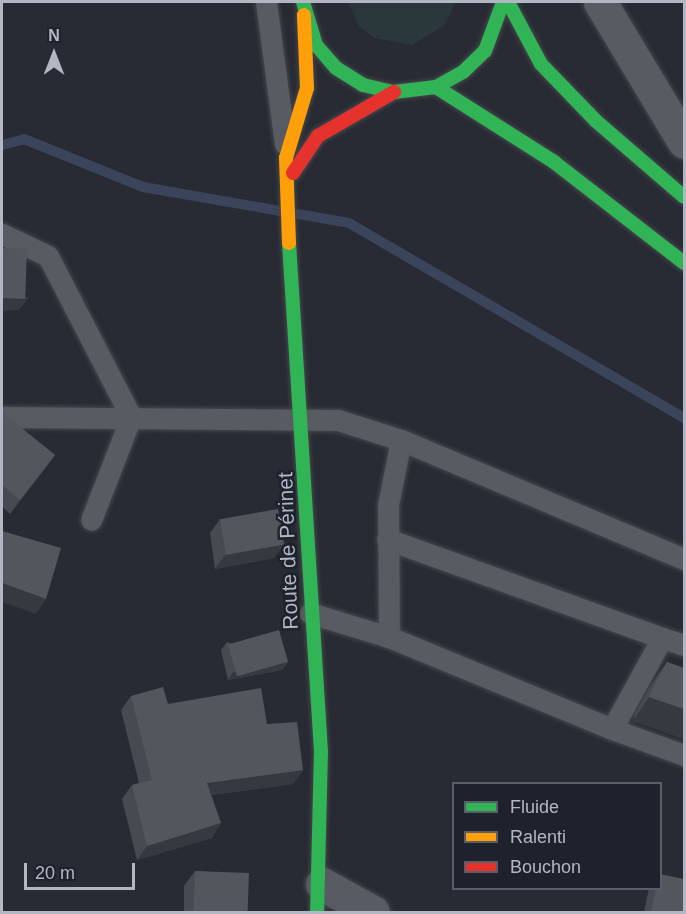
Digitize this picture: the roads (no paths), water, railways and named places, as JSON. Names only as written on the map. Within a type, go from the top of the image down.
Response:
[{"type":"main road","points":[[303,8],[316,45],[336,69],[363,85],[394,92],[436,87],[463,72],[485,51],[499,24],[502,2]]},
{"type":"main road","points":[[508,2],[541,64],[596,121],[684,197]]},
{"type":"main road","name":"Route de Périnet","points":[[303,8],[307,88],[286,158],[286,193],[304,419],[310,613],[321,751],[320,898]]},
{"type":"main road","points":[[436,87],[554,162],[684,263]]},
{"type":"main road","points":[[286,193],[318,136],[394,92]]},
{"type":"street","points":[[600,2],[680,118]]},
{"type":"street","points":[[320,898],[373,912]]},
{"type":"lane","points":[[266,2],[286,158]]},
{"type":"lane","points":[[2,234],[48,256],[131,417],[91,520]]},
{"type":"lane","points":[[2,417],[338,420],[401,440],[684,559]]},
{"type":"lane","points":[[388,637],[387,539],[390,480],[401,440]]},
{"type":"lane","points":[[387,539],[684,645]]},
{"type":"lane","points":[[310,613],[388,637],[612,729],[684,755]]},
{"type":"lane","points":[[612,729],[662,638]]},
{"type":"waterway","points":[[2,145],[24,139],[143,187],[349,223],[684,418]]}]
